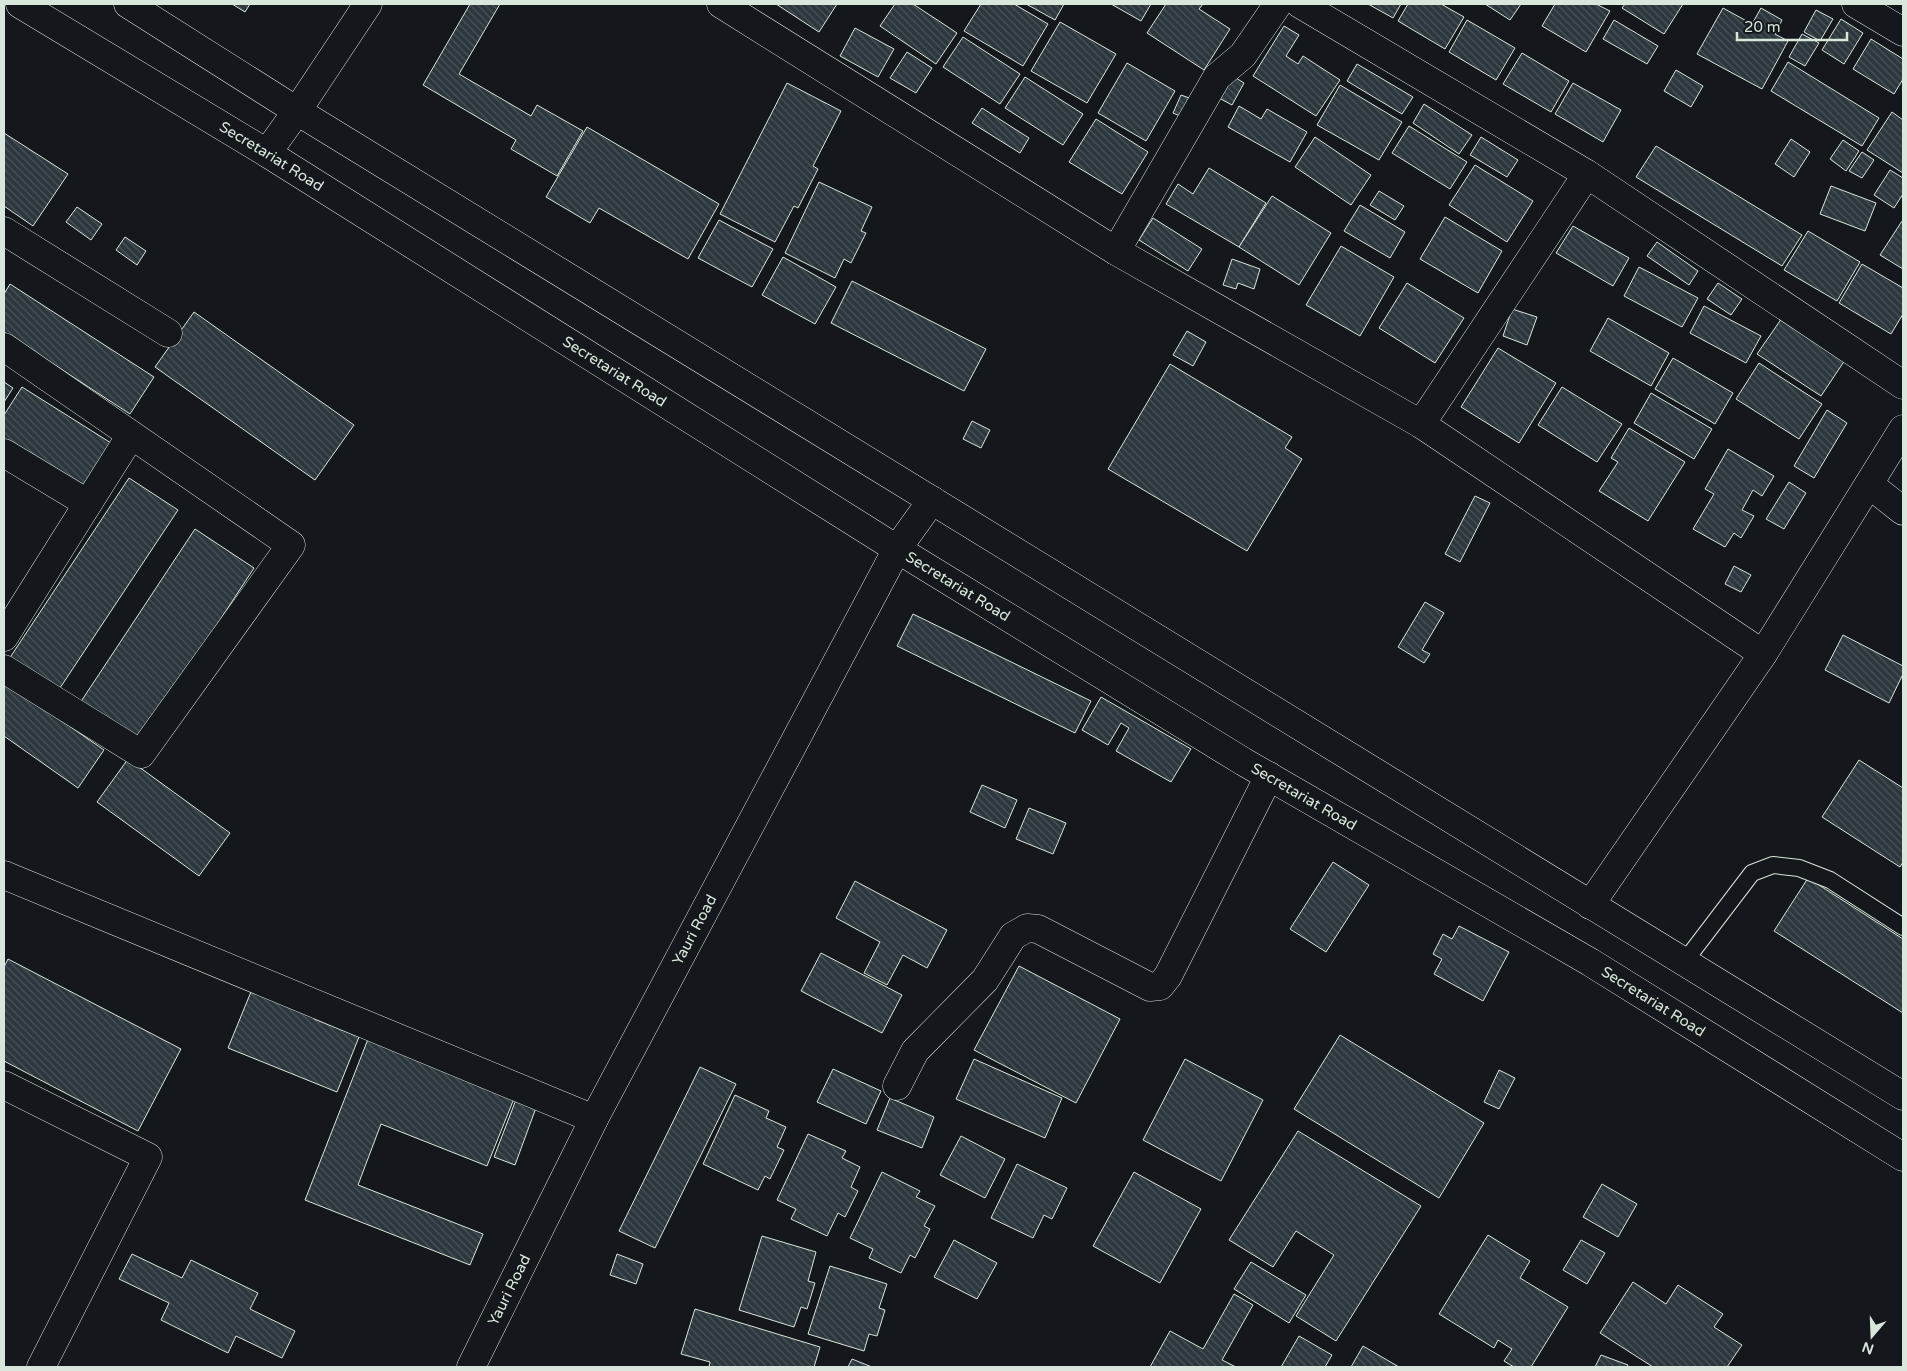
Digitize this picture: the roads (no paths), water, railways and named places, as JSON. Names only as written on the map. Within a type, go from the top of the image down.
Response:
[{"type":"street","name":"Secretariat Road","points":[[20,4],[267,153],[897,549],[1269,776],[1590,962],[1903,1157]]},
{"type":"street","points":[[128,4],[297,111],[1590,906],[1903,1096]]},
{"type":"street","points":[[267,153],[368,4]]},
{"type":"street","points":[[721,4],[1116,252],[1421,424],[1764,654]]},
{"type":"street","points":[[1116,252],[1217,77],[1243,55],[1278,4]]},
{"type":"street","points":[[1300,4],[1587,174],[1903,385]]},
{"type":"street","points":[[1856,4],[1903,32]]},
{"type":"street","points":[[1421,424],[1587,174]]},
{"type":"street","points":[[4,231],[168,333]]},
{"type":"street","points":[[4,347],[291,545],[140,754],[4,669]]},
{"type":"street","points":[[1590,906],[1764,654],[1903,429]]},
{"type":"street","points":[[4,637],[131,435]]},
{"type":"street","points":[[4,453],[87,503]]},
{"type":"street","points":[[1870,484],[1903,511]]},
{"type":"street","name":"Yauri Road","points":[[471,1367],[594,1119],[897,549],[932,500]]},
{"type":"street","points":[[898,1086],[915,1051],[985,980],[1013,936],[1027,928],[1038,930],[1150,987],[1160,986],[1168,976],[1269,776]]},
{"type":"street","points":[[4,875],[594,1119]]},
{"type":"street","points":[[4,1085],[148,1158],[41,1367]]},
{"type":"lane","points":[[1685,962],[1752,873],[1773,865],[1799,868],[1830,880],[1903,927]]}]
